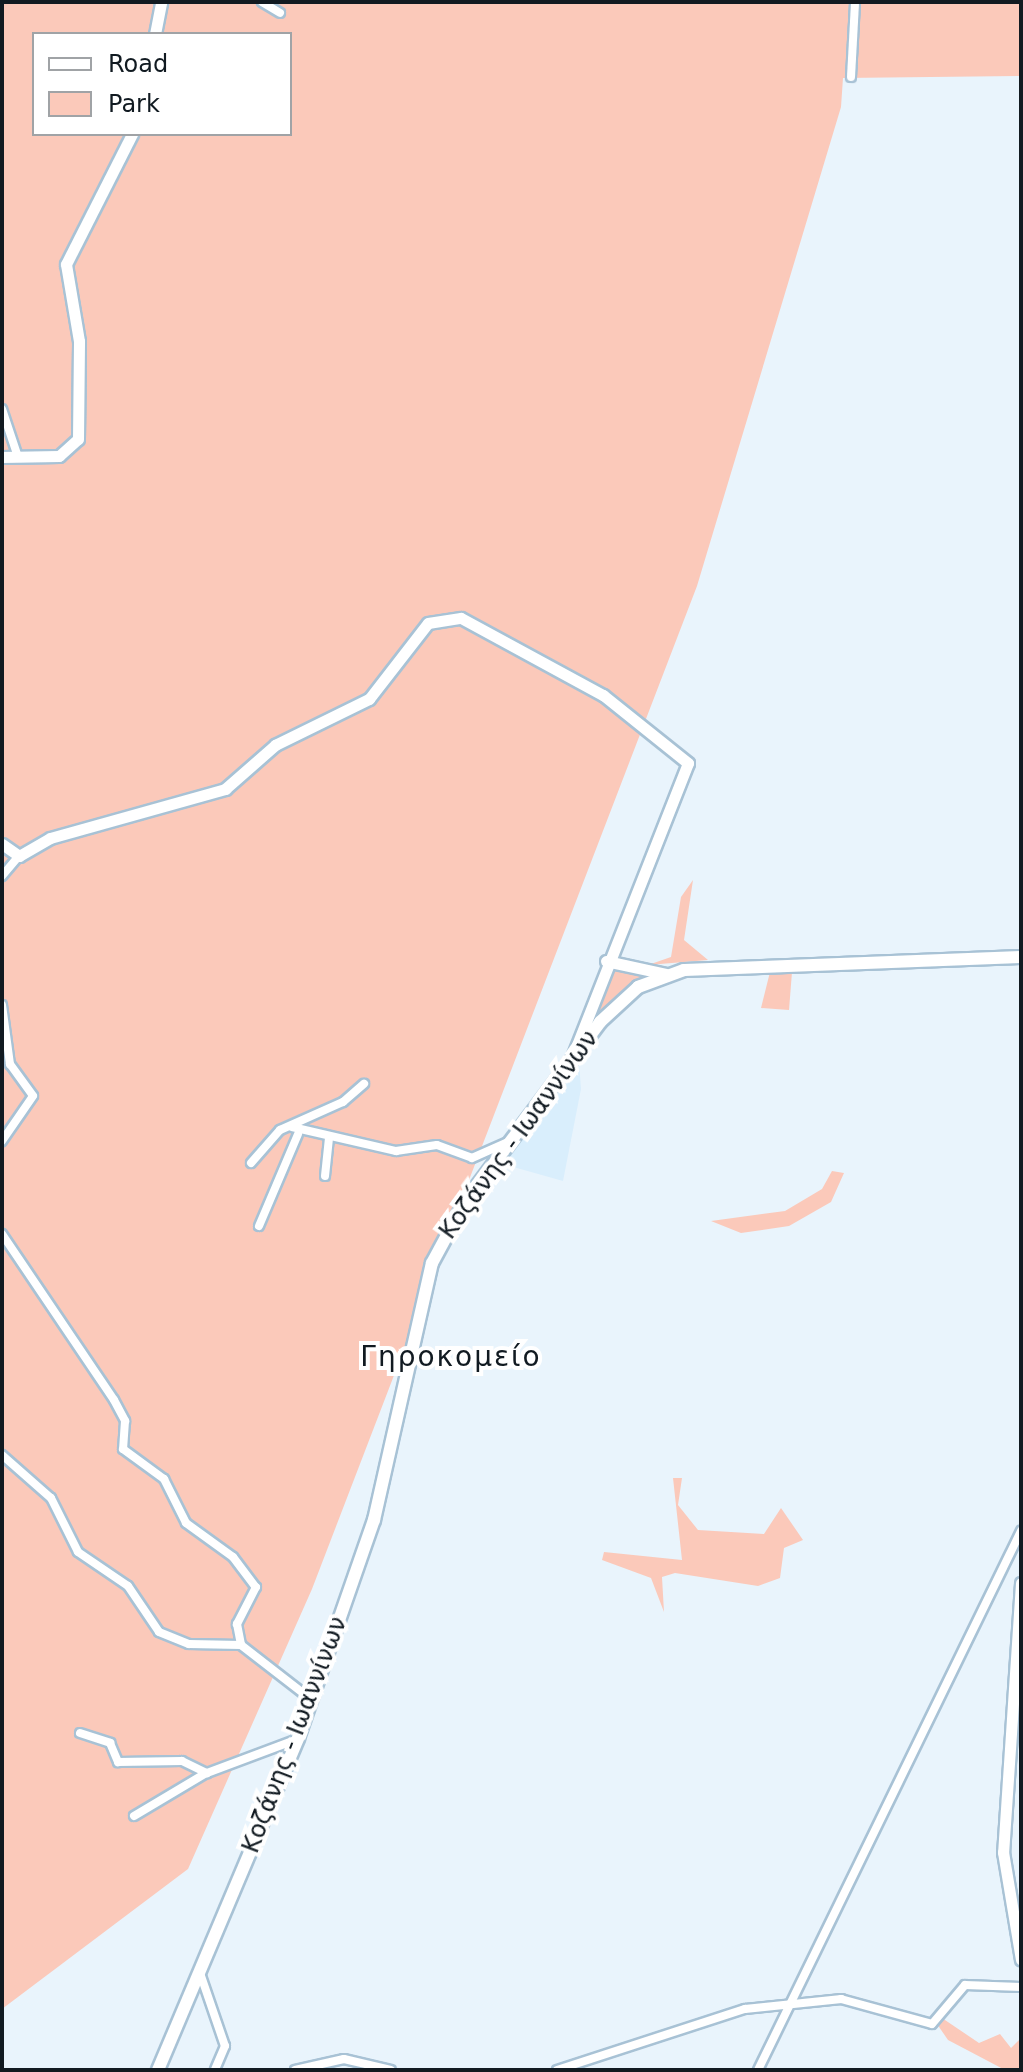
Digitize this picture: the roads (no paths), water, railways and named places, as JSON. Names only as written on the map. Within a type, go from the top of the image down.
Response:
[{"type":"main road","name":"Κοζάνης - Ιωαννίνων","points":[[158,2070],[298,1738],[374,1520],[426,1278],[455,1217],[571,1062],[620,1001],[666,974],[1021,957]]},
{"type":"street","points":[[155,32],[161,2]]},
{"type":"street","points":[[262,2],[280,13]]},
{"type":"street","points":[[851,77],[855,2]]},
{"type":"street","points":[[2,457],[17,454],[59,456],[78,439],[79,341],[66,264],[131,136]]},
{"type":"street","points":[[2,409],[17,454]]},
{"type":"street","points":[[2,876],[19,856],[50,838],[225,789],[275,745],[359,707],[428,623],[454,615],[603,695],[687,759],[683,782],[606,961],[571,1062]]},
{"type":"street","points":[[2,844],[19,856]]},
{"type":"street","points":[[606,961],[666,974]]},
{"type":"street","points":[[2,1005],[10,1064],[33,1096],[2,1141]]},
{"type":"street","points":[[251,1163],[266,1142],[295,1131],[364,1084]]},
{"type":"street","points":[[295,1131],[396,1151],[437,1145],[472,1158],[512,1140]]},
{"type":"street","points":[[259,1226],[295,1131]]},
{"type":"street","points":[[325,1176],[329,1138]]},
{"type":"street","points":[[2,1234],[114,1400],[125,1421],[123,1449],[164,1479],[186,1523],[233,1557],[256,1587],[237,1624],[241,1645]]},
{"type":"street","points":[[2,1455],[51,1498],[78,1552],[128,1586],[159,1632],[189,1644],[241,1645],[312,1700]]},
{"type":"street","points":[[758,2070],[1021,1531]]},
{"type":"street","points":[[1021,1583],[1003,1852],[1021,1959]]},
{"type":"street","points":[[80,1733],[110,1743],[118,1762],[182,1761],[207,1773]]},
{"type":"street","points":[[134,1816],[207,1773],[298,1738]]},
{"type":"street","points":[[200,1973],[225,2046],[215,2070]]},
{"type":"street","points":[[557,2070],[729,2013],[841,1999],[930,2024],[965,1985],[1021,1987]]},
{"type":"street","points":[[295,2070],[344,2059],[391,2070]]},
{"type":"district","name":"Γηροκομείο","points":[[451,1357]]}]
